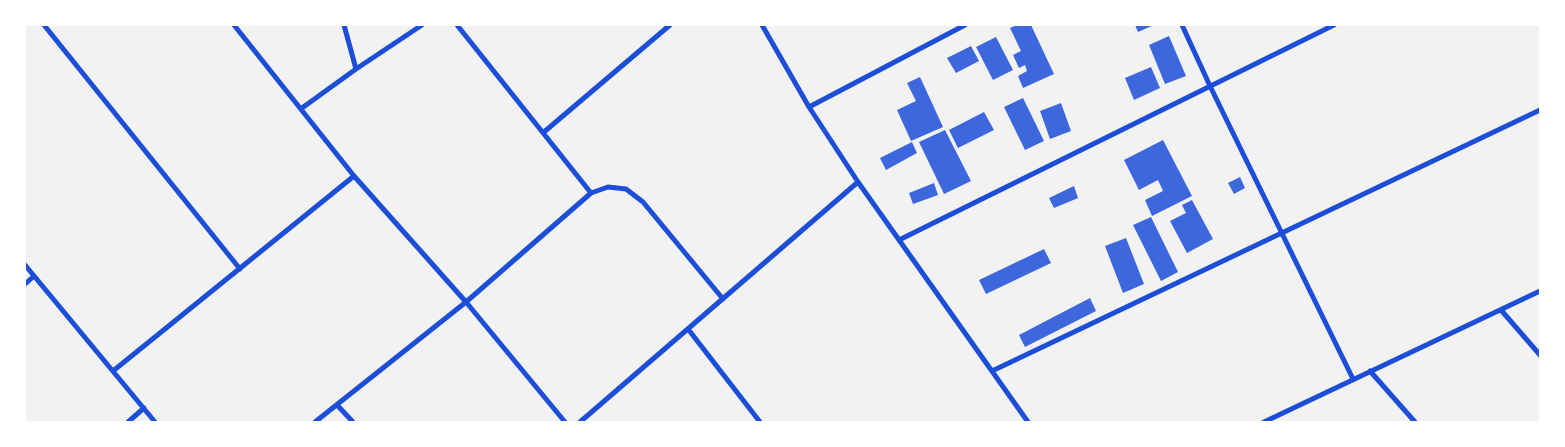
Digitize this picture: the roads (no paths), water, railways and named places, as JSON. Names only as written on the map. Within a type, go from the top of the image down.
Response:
[{"type":"street","points":[[44,25],[240,269]]},
{"type":"street","points":[[234,25],[302,108],[354,176],[466,302],[565,422]]},
{"type":"street","points":[[344,25],[356,69]]},
{"type":"street","points":[[302,108],[422,25]]},
{"type":"street","points":[[457,25],[591,193]]},
{"type":"street","points":[[544,132],[670,25]]},
{"type":"street","points":[[762,25],[809,107],[858,182],[1028,422]]},
{"type":"street","points":[[809,107],[965,25]]},
{"type":"street","points":[[1182,25],[1353,379]]},
{"type":"street","points":[[899,240],[1334,25]]},
{"type":"street","points":[[992,371],[1540,110]]},
{"type":"street","points":[[113,372],[354,176]]},
{"type":"street","points":[[580,422],[858,182]]},
{"type":"street","points":[[315,422],[466,302],[591,193],[608,187],[626,189],[642,202],[722,299]]},
{"type":"street","points":[[25,265],[155,422]]},
{"type":"street","points":[[25,284],[34,276]]},
{"type":"street","points":[[1264,422],[1540,290]]},
{"type":"street","points":[[1501,310],[1540,354]]},
{"type":"street","points":[[688,329],[760,422]]},
{"type":"street","points":[[1370,371],[1414,422]]},
{"type":"street","points":[[337,405],[353,422]]},
{"type":"street","points":[[128,422],[144,408]]}]
